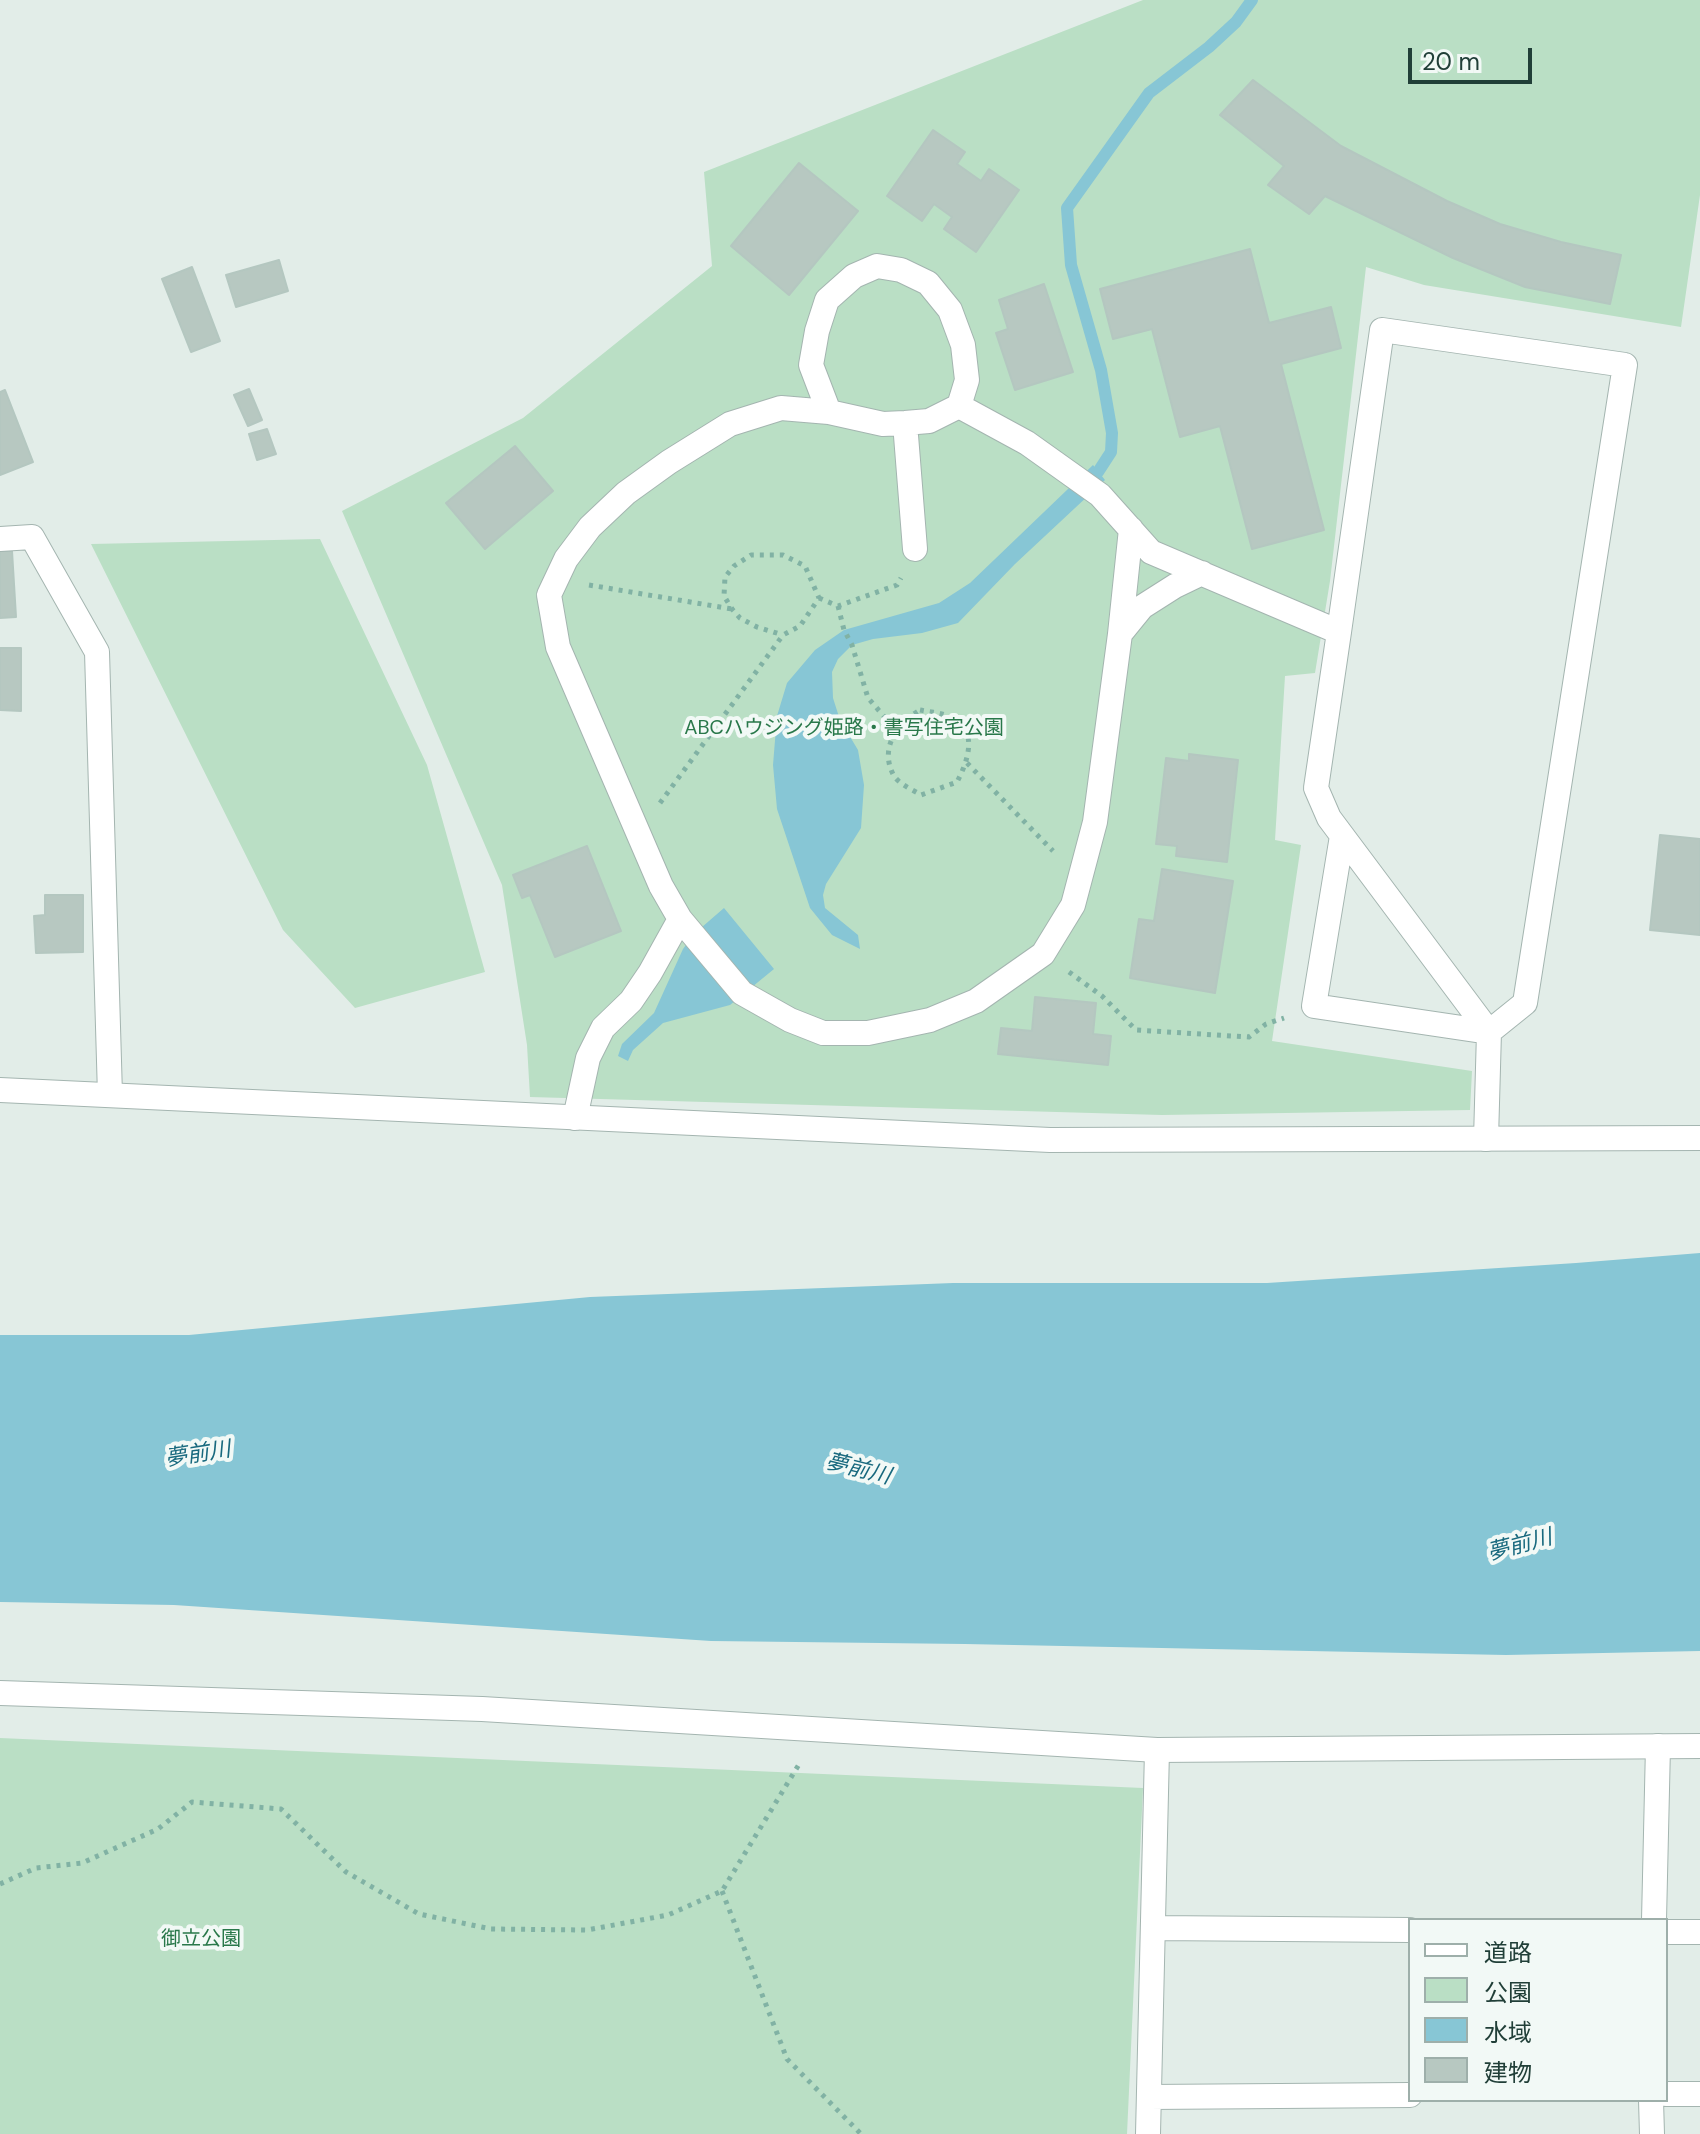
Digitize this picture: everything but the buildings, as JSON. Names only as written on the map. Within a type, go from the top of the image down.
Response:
[{"type":"street","points":[[829,412],[811,365],[827,300],[854,276],[877,266],[901,270],[928,283],[950,310],[963,345],[967,380],[959,406],[929,421],[905,423],[883,424],[829,412],[781,408],[730,424],[626,493],[590,527],[566,559],[549,595],[558,647],[661,886],[687,927],[742,993],[790,1020],[823,1033],[868,1033],[930,1020],[976,1001],[1043,954],[1073,905],[1095,822],[1131,529]]},
{"type":"street","points":[[1342,836],[1314,1006],[1489,1032],[1525,1003],[1625,365],[1382,330],[1316,788],[1329,818],[1489,1032],[1486,1139]]},
{"type":"street","points":[[959,406],[1027,443],[1100,495],[1151,552],[1339,632]]},
{"type":"street","points":[[905,423],[915,549]]},
{"type":"street","points":[[0,539],[32,537],[97,652],[110,1095]]},
{"type":"street","points":[[1120,634],[1142,607],[1202,573]]},
{"type":"street","points":[[575,1118],[588,1058],[603,1028],[631,1001],[687,927]]},
{"type":"street","points":[[0,1090],[1050,1140],[1700,1138]]},
{"type":"street","points":[[0,1693],[482,1709],[1157,1750],[1700,1746]]},
{"type":"street","points":[[1654,1918],[1658,1746]]},
{"type":"street","points":[[1148,2134],[1157,1750]]},
{"type":"street","points":[[1153,1928],[1408,1930]]},
{"type":"street","points":[[1668,1932],[1700,1932]]},
{"type":"street","points":[[1668,2094],[1700,2094]]},
{"type":"street","points":[[1149,2097],[1408,2095]]},
{"type":"street","points":[[1651,2102],[1652,2134]]},
{"type":"path","points":[[783,635],[757,627],[740,618],[732,609],[724,596],[725,577],[734,566],[751,555],[783,555],[805,566],[819,598],[838,606],[897,585],[915,549]]},
{"type":"path","points":[[556,580],[732,609]]},
{"type":"path","points":[[639,833],[783,635],[800,626],[819,598]]},
{"type":"path","points":[[838,606],[868,698],[895,729]]},
{"type":"path","points":[[920,710],[950,716],[964,726],[970,742],[967,763],[957,782],[921,795],[895,779],[888,757],[891,739],[895,729],[920,710]]},
{"type":"path","points":[[967,763],[1081,878]]},
{"type":"path","points":[[1043,954],[1102,996],[1136,1030],[1249,1037],[1266,1024],[1314,1006]]},
{"type":"path","points":[[0,1884],[36,1868],[82,1863],[158,1829],[192,1802],[281,1809],[346,1872],[419,1914],[491,1929],[587,1930],[668,1915],[722,1891],[820,1729]]},
{"type":"path","points":[[722,1891],[787,2059],[861,2134]]},
{"type":"green space","name":"ABCハウジング姫路・書写住宅公園","points":[[1143,0],[1700,0],[1700,195],[1681,327],[1424,285],[1366,267],[1330,581],[1315,673],[1285,676],[1275,840],[1301,845],[1272,1041],[1472,1071],[1470,1110],[1162,1115],[530,1097],[527,1045],[502,885],[342,511],[523,418],[712,266],[704,172]]},
{"type":"green space","points":[[320,539],[427,765],[485,972],[355,1008],[283,930],[91,544]]},
{"type":"green space","name":"御立公園","points":[[0,1738],[1143,1788],[1127,2134],[0,2134]]},
{"type":"water","points":[[1093,465],[1105,480],[1015,564],[958,623],[922,633],[852,645],[838,659],[832,672],[833,698],[840,720],[858,750],[864,785],[861,828],[826,884],[823,895],[825,908],[858,935],[860,949],[832,935],[810,908],[777,809],[773,765],[777,716],[787,683],[815,650],[844,630],[939,603],[970,583]]},
{"type":"water","points":[[724,908],[774,969],[730,1005],[663,1023],[633,1050],[628,1061],[618,1056],[622,1044],[654,1013],[683,949],[694,934]]},
{"type":"water","name":"夢前川","points":[[1700,1253],[1700,1651],[1506,1655],[711,1641],[174,1605],[0,1602],[0,1335],[189,1335],[590,1297],[953,1283],[1267,1283]]},
{"type":"waterway","points":[[1098,472],[1111,452],[1112,433],[1101,370],[1071,265],[1067,208],[1149,93],[1209,47],[1236,22],[1252,0]]}]
